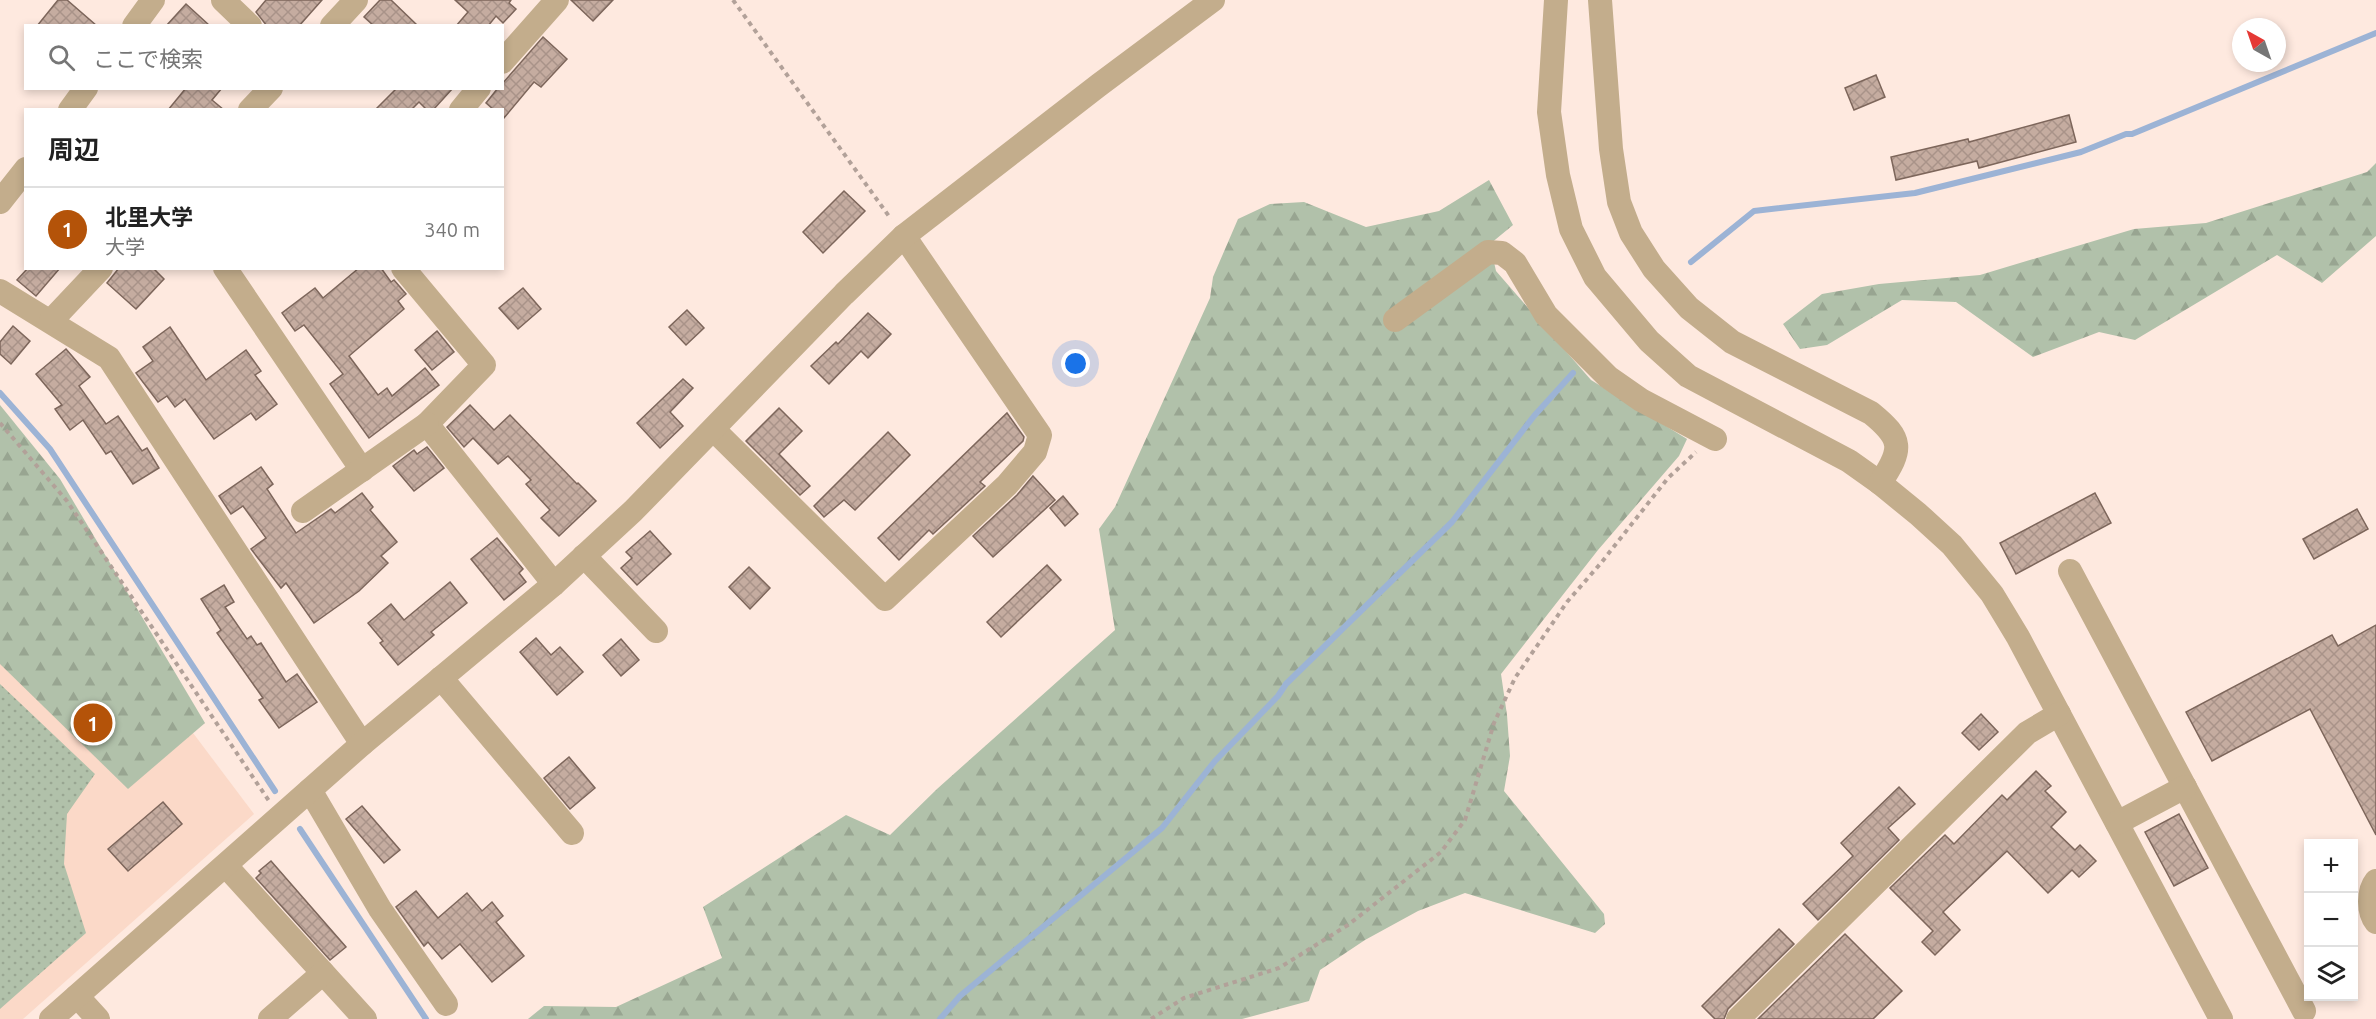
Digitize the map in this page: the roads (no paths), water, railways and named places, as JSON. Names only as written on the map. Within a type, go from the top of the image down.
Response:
[{"type":"street","points":[[135,24],[153,0]]},
{"type":"street","points":[[223,0],[248,24]]},
{"type":"street","points":[[334,24],[356,0]]},
{"type":"street","points":[[504,60],[557,0]]},
{"type":"street","points":[[51,1019],[362,744],[554,584],[633,512],[843,294],[904,236],[1213,0]]},
{"type":"street","points":[[1556,0],[1549,112],[1556,165],[1571,229],[1595,277],[1649,341],[1688,376],[1825,447],[1880,483],[1952,545],[1992,594],[2018,637],[2221,1019]]},
{"type":"street","points":[[1600,0],[1611,149],[1619,202],[1631,233],[1654,269],[1689,309],[1732,342],[1871,413],[1889,428],[1896,439],[1895,460],[1880,483]]},
{"type":"street","points":[[71,108],[85,90]]},
{"type":"street","points":[[254,108],[269,90]]},
{"type":"street","points":[[463,108],[477,90]]},
{"type":"street","points":[[0,202],[24,172]]},
{"type":"street","points":[[714,430],[885,598],[1007,484],[1035,452],[1040,435],[904,236]]},
{"type":"street","points":[[1395,320],[1488,252],[1502,253],[1515,263],[1546,315],[1608,377],[1641,400],[1715,439]]},
{"type":"street","points":[[51,321],[99,270]]},
{"type":"street","points":[[226,270],[362,470]]},
{"type":"street","points":[[303,511],[427,424],[484,365],[405,270]]},
{"type":"street","points":[[0,291],[109,358],[362,744]]},
{"type":"street","points":[[427,424],[554,584]]},
{"type":"street","points":[[584,556],[656,631]]},
{"type":"street","points":[[2070,571],[2304,1011]]},
{"type":"street","points":[[441,678],[572,833]]},
{"type":"street","points":[[1738,1019],[2027,733],[2059,714]]},
{"type":"street","points":[[2117,823],[2185,787]]},
{"type":"street","points":[[310,790],[380,909],[446,1004]]},
{"type":"street","points":[[226,866],[365,1019]]},
{"type":"street","points":[[2376,881],[2373,885],[2370,903],[2372,917],[2376,922]]},
{"type":"street","points":[[270,1019],[323,974]]},
{"type":"street","points":[[77,996],[98,1019]]},
{"type":"waterway","points":[[1691,262],[1754,211],[1915,193],[2081,152],[2126,134],[2132,134],[2376,33]]},
{"type":"waterway","points":[[940,1019],[960,996],[1162,828],[1215,761],[1278,696],[1286,684],[1452,522],[1534,416],[1573,373]]},
{"type":"waterway","points":[[0,393],[50,449],[275,791]]},
{"type":"waterway","points":[[300,829],[426,1019]]},
{"type":"place","name":"北里大学","points":[[93,723]]}]
